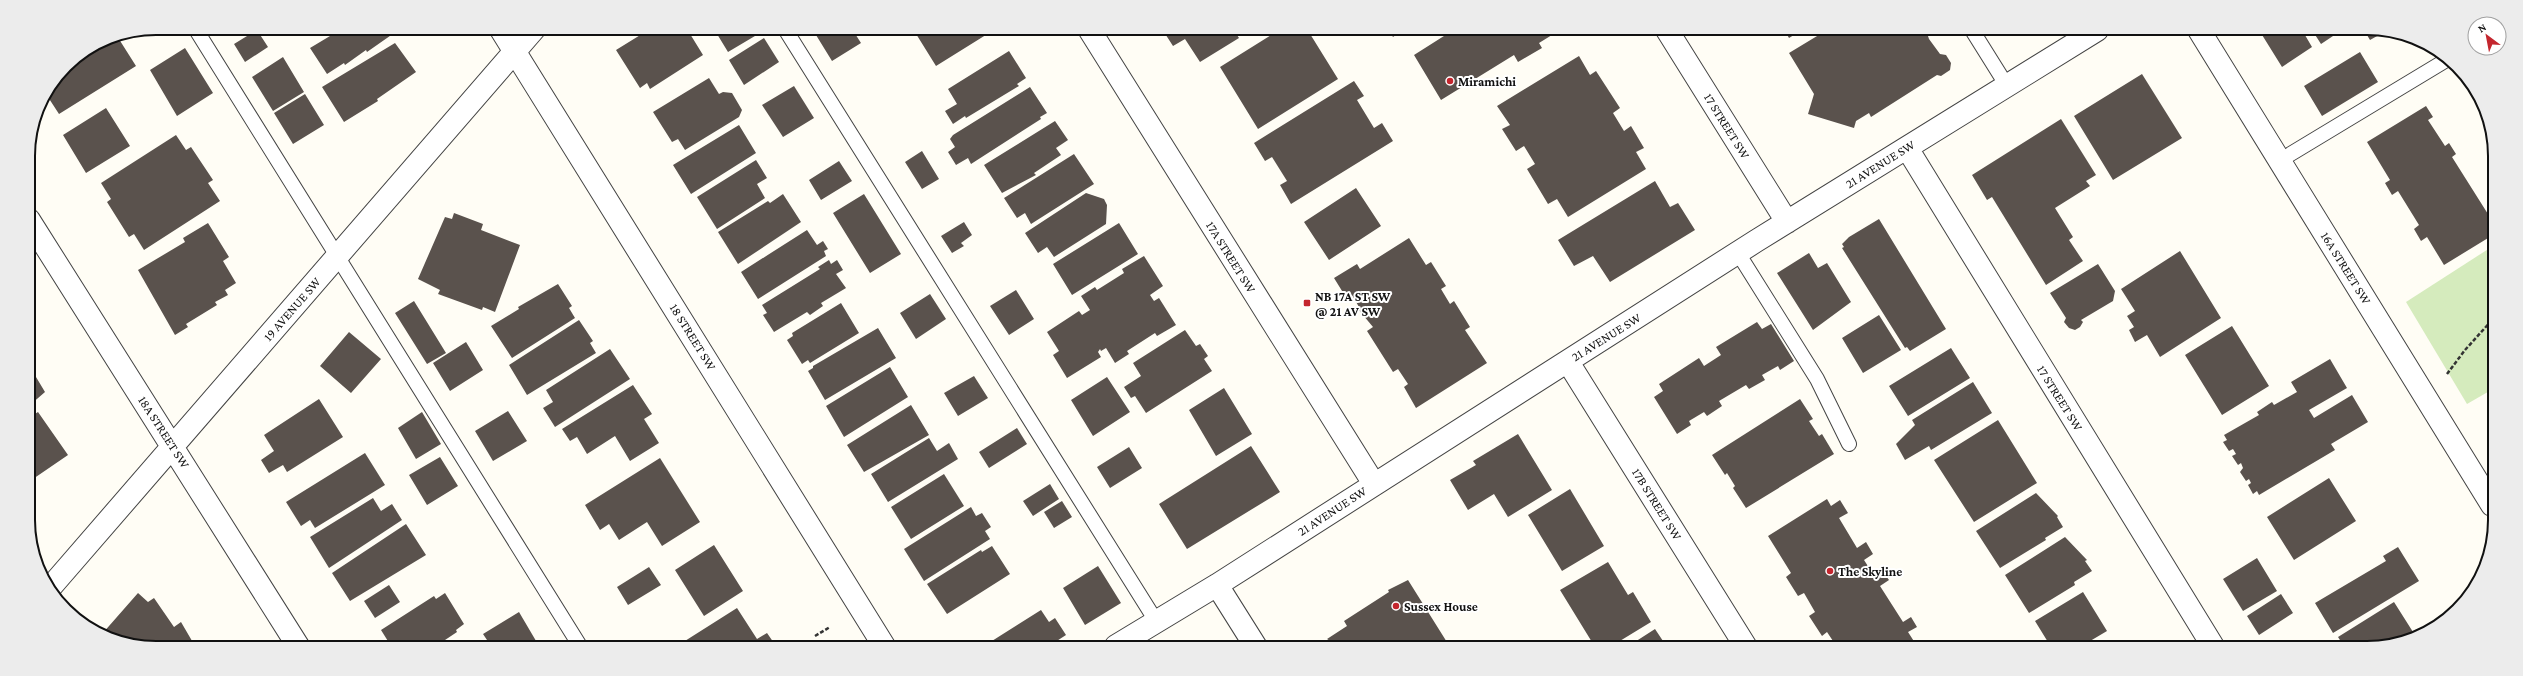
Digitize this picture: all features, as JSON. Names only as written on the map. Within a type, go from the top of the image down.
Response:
[{"type":"street","name":"18 STREET SW","points":[[504,35],[881,641]]},
{"type":"street","name":"19 AVENUE SW","points":[[53,584],[529,35]]},
{"type":"street","name":"17A STREET SW","points":[[1093,35],[1374,484]]},
{"type":"street","name":"17 STREET SW","points":[[1670,35],[1787,222]]},
{"type":"street","name":"21 AVENUE SW","points":[[1124,641],[1217,585],[1787,222],[2089,35]]},
{"type":"street","name":"16A STREET SW","points":[[2202,35],[2488,499]]},
{"type":"street","name":"17 STREET SW","points":[[1907,148],[2210,641]]},
{"type":"street","name":"18A STREET SW","points":[[35,229],[295,641]]},
{"type":"street","name":"17B STREET SW","points":[[1568,362],[1742,641]]},
{"type":"street","points":[[1217,585],[1252,641]]},
{"type":"lane","points":[[199,35],[577,641]]},
{"type":"lane","points":[[788,35],[1156,621]]},
{"type":"lane","points":[[1975,35],[2007,86]]},
{"type":"lane","points":[[2279,161],[2443,62]]},
{"type":"lane","points":[[1738,253],[1816,380],[1849,444]]},
{"type":"path","points":[[2444,378],[2464,350],[2488,324]]},
{"type":"path","points":[[815,636],[830,627]]},
{"type":"green space","points":[[2488,249],[2488,392],[2467,404],[2406,302]]},
{"type":"building","points":[[249,35],[260,35],[268,47],[245,62],[234,44]]},
{"type":"building","points":[[329,35],[391,35],[367,52],[366,50],[345,65],[344,63],[327,74],[310,48],[330,36]]},
{"type":"building","points":[[640,35],[691,35],[703,55],[650,89],[647,83],[640,88],[616,50]]},
{"type":"building","points":[[718,35],[757,35],[728,52]]},
{"type":"building","points":[[816,35],[856,35],[861,43],[832,61]]},
{"type":"building","points":[[917,35],[986,35],[936,66]]},
{"type":"building","points":[[1166,35],[1237,35],[1239,38],[1200,62],[1185,39],[1173,46]]},
{"type":"building","points":[[1271,35],[1311,35],[1338,79],[1258,129],[1220,67]]},
{"type":"building","name":"Miramichi","points":[[1446,35],[1552,35],[1539,43],[1542,48],[1518,62],[1514,55],[1441,100],[1414,55]]},
{"type":"building","points":[[1819,35],[1928,35],[1940,54],[1946,55],[1951,63],[1950,70],[1941,76],[1937,75],[1871,117],[1869,113],[1856,121],[1854,128],[1808,114],[1814,94],[1789,53]]},
{"type":"building","points":[[2262,35],[2305,35],[2312,47],[2282,67]]},
{"type":"building","points":[[2315,35],[2334,35],[2321,44]]},
{"type":"building","points":[[2367,35],[2378,36],[2370,40]]},
{"type":"building","points":[[764,38],[779,62],[744,85],[729,60]]},
{"type":"building","points":[[120,40],[136,66],[59,114],[49,99],[60,82],[70,70],[89,55]]},
{"type":"building","points":[[395,43],[416,72],[377,99],[378,101],[344,122],[322,87]]},
{"type":"building","points":[[185,48],[213,93],[177,116],[150,70]]},
{"type":"building","points":[[1009,51],[1026,78],[1017,84],[1019,86],[966,118],[965,116],[953,124],[945,111],[957,104],[948,89]]},
{"type":"building","points":[[2360,52],[2378,82],[2322,116],[2304,86]]},
{"type":"building","points":[[1579,56],[1590,75],[1596,71],[1620,108],[1613,113],[1624,131],[1631,126],[1644,148],[1636,152],[1646,169],[1568,217],[1557,199],[1548,204],[1527,169],[1535,164],[1524,146],[1516,151],[1502,129],[1510,125],[1497,106]]},
{"type":"building","points":[[283,57],[304,92],[273,111],[252,77]]},
{"type":"building","points":[[2142,74],[2182,138],[2113,180],[2074,116]]},
{"type":"building","points":[[709,78],[719,94],[723,92],[732,93],[742,110],[739,117],[685,150],[678,139],[672,142],[653,112]]},
{"type":"building","points":[[1354,81],[1364,96],[1357,100],[1374,128],[1382,123],[1393,141],[1291,204],[1280,185],[1287,181],[1272,157],[1265,161],[1254,143]]},
{"type":"building","points":[[794,86],[814,118],[783,137],[762,105]]},
{"type":"building","points":[[1030,87],[1047,113],[1040,117],[1041,119],[971,164],[968,158],[956,165],[948,152],[955,147],[950,139],[953,135]]},
{"type":"building","points":[[305,94],[324,125],[293,144],[274,113]]},
{"type":"building","points":[[2426,106],[2433,117],[2428,120],[2445,146],[2449,143],[2456,154],[2452,157],[2488,214],[2488,238],[2444,265],[2427,237],[2421,241],[2414,229],[2419,225],[2398,191],[2392,195],[2385,183],[2390,180],[2367,142]]},
{"type":"building","points":[[106,108],[130,146],[86,173],[63,135]]},
{"type":"building","points":[[2061,119],[2096,175],[2086,181],[2090,186],[2055,208],[2073,237],[2069,240],[2083,261],[2046,285],[1992,197],[1987,200],[1972,175]]},
{"type":"building","points":[[1055,121],[1068,140],[1056,148],[1061,155],[1034,173],[1036,175],[1002,193],[984,165]]},
{"type":"building","points":[[739,125],[756,153],[691,194],[673,165]]},
{"type":"building","points":[[176,135],[186,150],[191,147],[213,180],[208,183],[220,201],[144,250],[134,234],[129,237],[107,202],[111,199],[101,183]]},
{"type":"building","points":[[922,151],[939,179],[922,189],[905,162]]},
{"type":"building","points":[[1074,154],[1094,184],[1031,224],[1025,213],[1017,218],[1004,198]]},
{"type":"building","points":[[756,160],[767,178],[757,184],[765,198],[717,229],[697,197]]},
{"type":"building","points":[[839,161],[852,181],[821,200],[809,180]]},
{"type":"building","points":[[1655,181],[1670,207],[1678,203],[1695,230],[1610,282],[1593,256],[1574,266],[1558,240]]},
{"type":"building","points":[[1356,188],[1381,226],[1329,260],[1304,222]]},
{"type":"building","points":[[1086,193],[1104,199],[1107,205],[1106,224],[1054,257],[1047,247],[1038,253],[1025,233]]},
{"type":"building","points":[[783,194],[801,222],[738,264],[718,232],[768,201],[770,203]]},
{"type":"building","points":[[864,194],[901,254],[870,273],[833,213]]},
{"type":"building","points":[[454,213],[483,224],[481,230],[520,245],[495,312],[483,307],[482,310],[438,294],[440,290],[418,279],[445,217],[452,219]]},
{"type":"building","points":[[1879,219],[1946,329],[1910,351],[1907,347],[1905,348],[1842,248],[1844,247],[1842,244],[1849,237]]},
{"type":"building","points":[[964,222],[972,235],[961,243],[964,246],[952,253],[941,236]]},
{"type":"building","points":[[208,223],[229,257],[223,261],[236,283],[225,290],[228,295],[215,302],[217,305],[186,324],[188,327],[175,335],[138,270],[185,242],[183,238]]},
{"type":"building","points":[[1119,223],[1138,254],[1072,295],[1053,264]]},
{"type":"building","points":[[807,230],[817,245],[823,241],[828,249],[824,251],[826,256],[758,299],[741,272]]},
{"type":"building","points":[[1409,238],[1426,265],[1431,262],[1446,286],[1441,289],[1450,304],[1454,301],[1470,327],[1465,330],[1487,363],[1416,408],[1404,387],[1408,384],[1398,369],[1393,372],[1367,331],[1373,327],[1358,309],[1359,307],[1352,295],[1347,299],[1334,278],[1357,264],[1360,269]]},
{"type":"building","points":[[2180,251],[2221,318],[2160,357],[2147,335],[2135,342],[2129,330],[2134,327],[2127,316],[2135,311],[2121,289]]},
{"type":"building","points":[[1809,253],[1818,268],[1827,263],[1851,302],[1813,330],[1777,273]]},
{"type":"building","points":[[1144,256],[1163,286],[1150,295],[1154,301],[1159,298],[1176,325],[1157,336],[1155,333],[1127,351],[1129,354],[1115,363],[1106,348],[1101,351],[1100,349],[1098,352],[1101,357],[1067,378],[1053,355],[1059,351],[1047,332],[1079,311],[1082,315],[1090,310],[1081,296],[1095,287],[1097,290],[1124,273],[1122,269]]},
{"type":"building","points":[[829,260],[831,264],[837,260],[843,270],[836,274],[846,288],[821,303],[823,306],[810,315],[807,312],[774,332],[763,315],[767,313],[762,305],[820,269],[818,267]]},
{"type":"building","points":[[2098,264],[2115,291],[2113,301],[2081,320],[2083,322],[2080,327],[2075,330],[2069,328],[2064,322],[2066,318],[2050,293]]},
{"type":"building","points":[[558,284],[572,306],[569,308],[575,318],[512,358],[491,326],[519,309],[518,307]]},
{"type":"building","points":[[1016,290],[1034,319],[1009,335],[990,306]]},
{"type":"building","points":[[930,294],[946,319],[916,339],[900,313]]},
{"type":"building","points":[[414,301],[446,353],[427,364],[395,313]]},
{"type":"building","points":[[841,303],[859,333],[810,363],[808,360],[802,364],[787,340],[793,336],[792,333]]},
{"type":"building","points":[[1879,315],[1901,350],[1863,373],[1842,338]]},
{"type":"building","points":[[579,320],[593,341],[590,343],[596,353],[527,395],[509,365]]},
{"type":"building","points":[[1757,322],[1762,329],[1771,324],[1794,361],[1780,370],[1778,366],[1762,375],[1765,380],[1749,389],[1746,385],[1719,401],[1722,406],[1707,416],[1704,412],[1689,421],[1691,425],[1677,434],[1654,397],[1663,391],[1659,384],[1699,358],[1704,366],[1721,355],[1716,347]]},
{"type":"building","points":[[2232,326],[2269,386],[2222,415],[2185,355]]},
{"type":"building","points":[[878,328],[896,358],[825,400],[808,371],[813,368],[813,366]]},
{"type":"building","points":[[1185,330],[1196,346],[1200,344],[1208,356],[1204,359],[1212,371],[1146,413],[1135,396],[1131,398],[1124,387],[1141,376],[1133,363]]},
{"type":"building","points":[[349,332],[381,359],[351,393],[320,366]]},
{"type":"building","points":[[466,342],[483,370],[450,391],[433,363]]},
{"type":"building","points":[[1951,348],[1970,378],[1908,416],[1889,386]]},
{"type":"building","points":[[610,349],[630,379],[555,427],[543,408],[553,402],[546,390]]},
{"type":"building","points":[[2330,359],[2347,388],[2309,410],[2314,418],[2352,395],[2368,422],[2331,444],[2335,450],[2259,495],[2257,491],[2253,494],[2248,485],[2251,483],[2249,479],[2246,481],[2240,472],[2243,468],[2241,463],[2238,465],[2232,456],[2236,454],[2233,449],[2229,451],[2223,442],[2227,440],[2224,435],[2259,415],[2257,412],[2272,402],[2274,405],[2297,392],[2291,382]]},
{"type":"building","points":[[890,367],[908,397],[844,437],[826,406]]},
{"type":"building","points":[[35,375],[45,392],[35,401]]},
{"type":"building","points":[[974,376],[988,398],[958,416],[944,393]]},
{"type":"building","points":[[1107,377],[1130,412],[1093,436],[1071,400]]},
{"type":"building","points":[[1973,382],[1992,413],[1931,450],[1929,446],[1905,460],[1896,444],[1915,425],[1912,420]]},
{"type":"building","points":[[633,385],[652,414],[644,419],[659,443],[630,461],[615,436],[587,454],[577,437],[570,441],[562,429]]},
{"type":"building","points":[[1224,388],[1252,434],[1216,456],[1189,410]]},
{"type":"building","points":[[319,399],[343,437],[287,472],[283,465],[269,473],[261,460],[274,451],[264,435]]},
{"type":"building","points":[[1800,399],[1813,419],[1809,421],[1819,436],[1822,434],[1834,454],[1746,508],[1733,488],[1735,486],[1727,473],[1725,475],[1712,455]]},
{"type":"building","points":[[911,405],[929,435],[864,472],[847,445]]},
{"type":"building","points":[[508,411],[527,441],[493,461],[475,431]]},
{"type":"building","points":[[38,412],[68,455],[35,478],[35,414]]},
{"type":"building","points":[[422,412],[441,444],[416,459],[398,428]]},
{"type":"building","points":[[1998,420],[2037,483],[1974,522],[1934,460]]},
{"type":"building","points":[[1017,428],[1027,444],[989,468],[979,452]]},
{"type":"building","points":[[1518,434],[1552,490],[1508,517],[1494,494],[1468,510],[1450,480],[1476,465],[1473,461]]},
{"type":"building","points":[[929,438],[937,451],[949,443],[958,459],[888,502],[871,474]]},
{"type":"building","points":[[1251,446],[1280,492],[1187,549],[1159,504]]},
{"type":"building","points":[[1129,447],[1142,468],[1110,488],[1097,467]]},
{"type":"building","points":[[365,453],[385,485],[315,528],[310,520],[301,526],[286,502]]},
{"type":"building","points":[[440,457],[458,486],[427,505],[409,475]]},
{"type":"building","points":[[660,458],[700,522],[662,546],[647,522],[619,540],[609,524],[600,530],[585,505]]},
{"type":"building","points":[[944,474],[964,506],[911,539],[891,507]]},
{"type":"building","points":[[2329,478],[2356,521],[2294,560],[2267,517]]},
{"type":"building","points":[[1050,484],[1059,499],[1033,516],[1023,501]]},
{"type":"building","points":[[1570,489],[1604,546],[1562,571],[1528,515]]},
{"type":"building","points":[[2036,493],[2058,516],[2057,517],[2063,527],[2045,538],[2046,540],[2000,568],[1976,531]]},
{"type":"building","points":[[373,498],[381,511],[392,504],[402,520],[329,568],[310,537]]},
{"type":"building","name":"The Skyline","points":[[1827,499],[1831,506],[1840,500],[1848,513],[1839,518],[1857,548],[1866,542],[1873,554],[1864,560],[1873,574],[1881,569],[1889,580],[1880,586],[1903,622],[1911,617],[1917,627],[1908,632],[1914,641],[1833,641],[1827,632],[1822,636],[1809,616],[1815,612],[1804,593],[1798,596],[1786,577],[1791,573],[1768,536]]},
{"type":"building","points":[[1062,501],[1072,517],[1054,528],[1044,512]]},
{"type":"building","points":[[971,507],[976,516],[982,513],[991,527],[985,531],[990,539],[924,581],[904,549]]},
{"type":"building","points":[[406,524],[426,555],[350,601],[332,573]]},
{"type":"building","points":[[2065,537],[2087,560],[2085,561],[2092,571],[2074,582],[2075,585],[2029,613],[2005,575]]},
{"type":"building","points":[[714,545],[743,591],[704,616],[675,570]]},
{"type":"building","points":[[992,546],[1010,574],[947,614],[927,584],[981,550],[982,552]]},
{"type":"building","points":[[2398,547],[2419,581],[2333,633],[2315,603],[2386,561],[2383,556]]},
{"type":"building","points":[[2257,558],[2277,591],[2243,611],[2223,579]]},
{"type":"building","points":[[1608,562],[1628,595],[1633,592],[1651,622],[1620,641],[1591,641],[1560,590]]},
{"type":"building","points":[[1098,566],[1121,603],[1085,625],[1063,588]]},
{"type":"building","points":[[649,567],[661,585],[628,605],[617,587]]},
{"type":"building","name":"Sussex House","points":[[1408,580],[1446,641],[1330,641],[1327,639],[1347,626],[1344,621],[1389,592],[1388,590]]},
{"type":"building","points":[[389,585],[400,602],[375,618],[364,601]]},
{"type":"building","points":[[2083,592],[2107,631],[2090,641],[2047,641],[2035,621]]},
{"type":"building","points":[[138,593],[148,602],[154,598],[174,627],[181,622],[192,641],[148,641],[117,635],[105,630]]},
{"type":"building","points":[[445,593],[464,624],[456,630],[457,632],[444,641],[388,641],[381,630],[434,596],[436,599]]},
{"type":"building","points":[[2281,594],[2293,613],[2259,635],[2247,616]]},
{"type":"building","points":[[2394,602],[2413,632],[2390,639],[2375,641],[2341,641],[2338,637]]},
{"type":"building","points":[[737,608],[757,639],[767,633],[773,641],[685,641]]},
{"type":"building","points":[[1041,610],[1049,622],[1055,618],[1066,635],[1057,641],[992,641]]},
{"type":"building","points":[[519,612],[536,641],[488,641],[483,634]]},
{"type":"building","points":[[1655,629],[1663,641],[1636,641]]},
{"type":"place","name":"Miramichi","points":[[1450,81]]},
{"type":"place","name":"NB 17A ST SW @ 21 AV SW","points":[[1307,303]]},
{"type":"place","name":"The Skyline","points":[[1830,571]]},
{"type":"place","name":"Sussex House","points":[[1396,606]]}]
